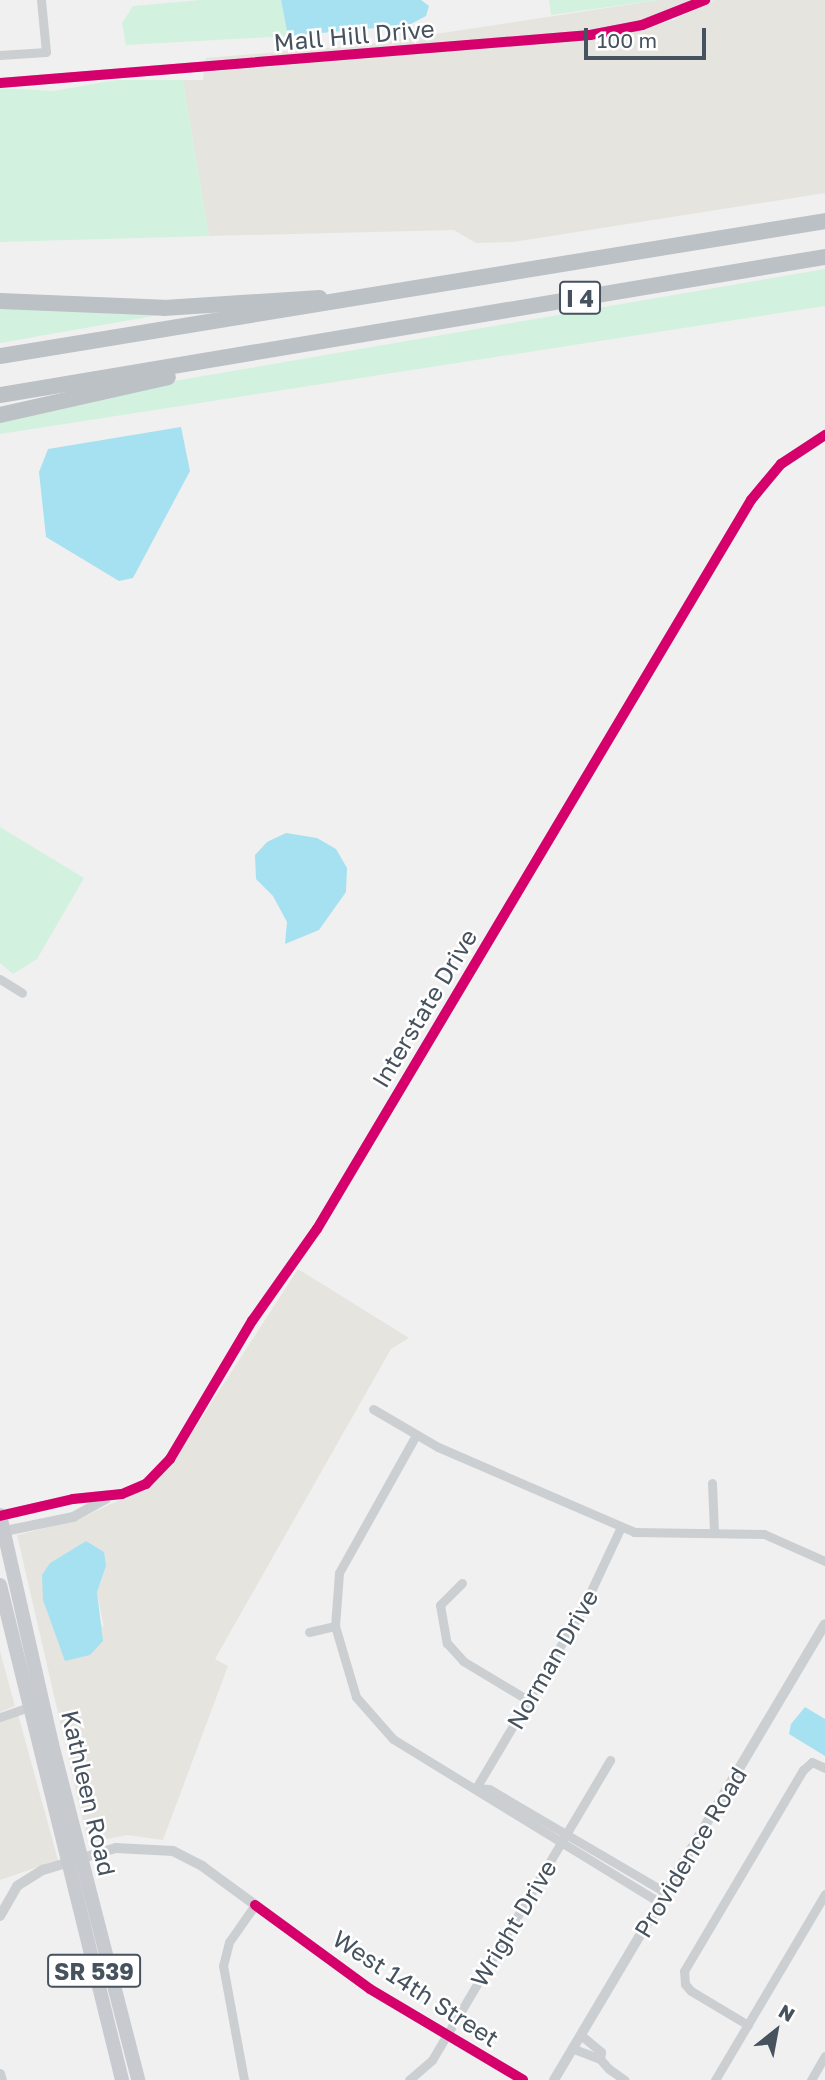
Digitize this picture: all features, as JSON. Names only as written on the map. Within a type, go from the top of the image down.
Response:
[{"type":"highway","name":"I 4","points":[[0,356],[825,221]]},
{"type":"highway","name":"I 4","points":[[0,395],[825,257]]},
{"type":"highway","points":[[0,301],[164,308],[305,296],[343,301]]},
{"type":"highway","points":[[0,415],[335,340]]},
{"type":"main road","name":"Kathleen Road","points":[[0,1516],[36,1704]]},
{"type":"main road","name":"Kathleen Road","points":[[0,1585],[36,1704],[75,1859],[138,2080]]},
{"type":"main road","name":"Kathleen Road","points":[[75,1859],[122,2080]]},
{"type":"street","points":[[0,55],[46,52],[41,0]]},
{"type":"street","name":"Mall Hill Drive","points":[[0,83],[590,35],[650,23],[705,0]]},
{"type":"street","name":"Interstate Drive","points":[[3,1533],[73,1517],[109,1497],[146,1484],[179,1447],[252,1321],[317,1229],[751,500],[781,464],[825,435]]},
{"type":"street","points":[[0,979],[23,993]]},
{"type":"street","points":[[373,1409],[416,1436],[621,1527],[663,1536],[714,1532],[764,1534],[825,1562]]},
{"type":"street","points":[[416,1436],[346,1556],[336,1586],[335,1626],[347,1678],[368,1715],[400,1744],[476,1788],[490,1802],[560,1845],[664,1898]]},
{"type":"street","points":[[712,1483],[714,1532]]},
{"type":"street","name":"Interstate Drive","points":[[0,1516],[73,1499],[109,1497]]},
{"type":"street","name":"Norman Drive","points":[[476,1788],[599,1578],[621,1527]]},
{"type":"street","points":[[462,1583],[440,1605],[447,1643],[463,1661],[528,1700]]},
{"type":"street","name":"Providence Road","points":[[554,2080],[825,1624]]},
{"type":"street","points":[[309,1632],[335,1626]]},
{"type":"street","points":[[0,1717],[36,1704]]},
{"type":"street","name":"Wright Drive","points":[[409,2080],[432,2060],[610,1760]]},
{"type":"street","points":[[748,2025],[691,1990],[683,1977],[812,1762],[825,1768]]},
{"type":"street","points":[[476,1788],[489,1788],[664,1898]]},
{"type":"street","name":"West 14th Street","points":[[0,1916],[25,1878],[75,1859],[136,1847],[173,1851],[202,1866],[370,1989],[523,2080]]},
{"type":"street","points":[[715,2080],[825,1894]]},
{"type":"street","points":[[244,2080],[223,1966],[229,1942],[255,1905]]},
{"type":"street","points":[[582,2036],[601,2052],[600,2059]]},
{"type":"street","points":[[574,2049],[600,2059],[625,2080]]},
{"type":"street","points":[[811,2080],[825,2056]]},
{"type":"street","points":[[0,2073],[2,2080]]},
{"type":"shaded area","points":[[659,0],[696,0],[641,21],[590,31],[205,63],[206,58],[363,45]]},
{"type":"shaded area","points":[[714,0],[825,0],[825,193],[513,242],[476,243],[454,230],[209,236],[183,80],[203,80],[204,72],[616,36],[673,20]]},
{"type":"shaded area","points":[[298,1269],[409,1338],[391,1349],[215,1659],[228,1666],[163,1840],[127,1835],[88,1843],[17,1535],[74,1521],[124,1498],[173,1462]],"holes":[[[86,1541],[106,1566],[97,1592],[104,1628],[50,1563]]]},
{"type":"shaded area","points":[[0,1651],[15,1706],[0,1712]]},
{"type":"shaded area","points":[[18,1714],[58,1860],[0,1880],[0,1722]]},
{"type":"green space","points":[[200,0],[281,0],[288,36],[126,45],[122,23],[133,6]]},
{"type":"green space","points":[[549,0],[659,0],[551,15]]},
{"type":"green space","points":[[116,80],[183,80],[209,236],[0,242],[0,88],[53,91]]},
{"type":"green space","points":[[825,269],[825,306],[0,434],[0,417],[145,386]]},
{"type":"green space","points":[[0,303],[165,314],[0,343]]},
{"type":"green space","points":[[0,827],[84,878],[37,959],[13,974],[0,963]]},
{"type":"water","points":[[281,0],[421,0],[429,6],[426,16],[409,25],[288,36]]},
{"type":"water","points":[[181,427],[190,471],[133,578],[119,581],[46,537],[39,472],[48,449]]},
{"type":"water","points":[[286,833],[317,838],[336,849],[347,868],[346,892],[319,930],[285,944],[287,922],[273,896],[256,879],[255,855],[267,842]]},
{"type":"water","points":[[86,1541],[104,1552],[106,1566],[97,1592],[103,1641],[90,1655],[65,1661],[43,1600],[42,1575],[50,1563]]},
{"type":"water","points":[[805,1707],[825,1719],[825,1756],[789,1734],[791,1724]]},
{"type":"cycle path","points":[[0,83],[590,35],[642,25],[705,0]]},
{"type":"cycle path","points":[[0,1516],[73,1499],[122,1494],[146,1484],[170,1459],[252,1321],[317,1229],[751,500],[781,464],[825,435]]},
{"type":"cycle path","points":[[255,1905],[370,1989],[523,2080]]}]
